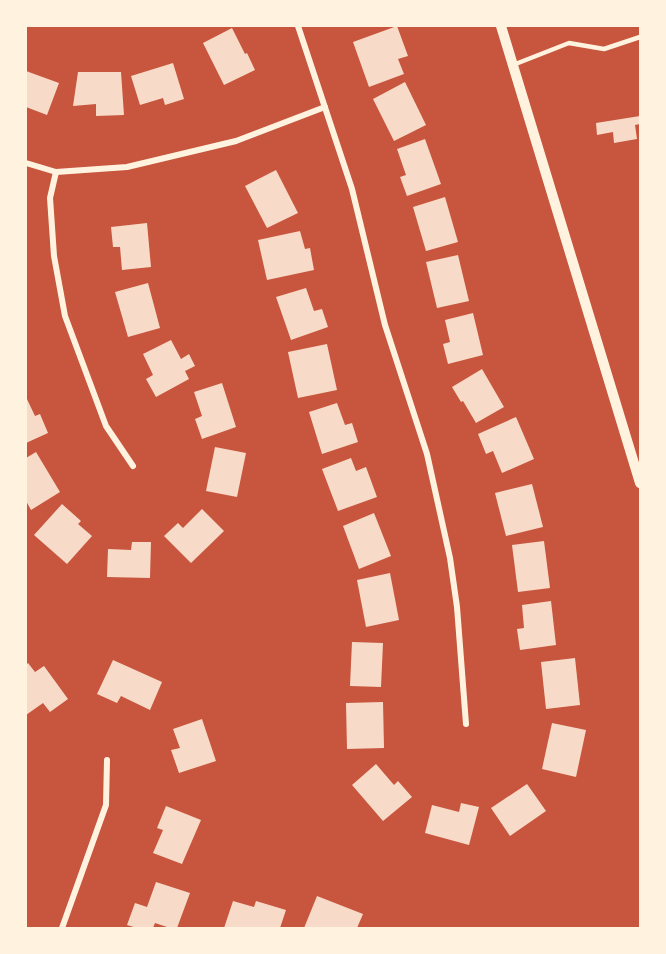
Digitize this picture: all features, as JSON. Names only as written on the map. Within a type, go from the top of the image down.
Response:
[{"type":"street","points":[[298,26],[352,189],[385,325],[427,454],[450,558],[464,679],[466,724]]},
{"type":"street","points":[[501,26],[640,483]]},
{"type":"street","points":[[26,162],[56,172],[127,167],[225,143],[325,107]]},
{"type":"street","points":[[56,172],[50,198],[53,245],[65,316],[106,426],[133,466]]},
{"type":"street","points":[[63,928],[106,805],[107,760]]},
{"type":"lane","points":[[513,65],[569,43],[604,49],[640,37]]},
{"type":"building","points":[[397,26],[408,56],[398,59],[404,74],[369,87],[353,42]]},
{"type":"building","points":[[232,28],[255,70],[224,85],[203,43]]},
{"type":"building","points":[[173,63],[184,99],[165,105],[163,98],[140,105],[131,76]]},
{"type":"building","points":[[26,71],[59,83],[47,115],[26,107]]},
{"type":"building","points":[[78,72],[121,72],[124,115],[96,116],[96,104],[73,106]]},
{"type":"building","points":[[405,82],[426,125],[394,141],[373,99]]},
{"type":"building","points":[[640,116],[640,124],[635,125],[637,139],[614,143],[613,132],[597,135],[596,123]]},
{"type":"building","points":[[425,139],[441,184],[407,196],[400,177],[406,175],[397,149]]},
{"type":"building","points":[[276,170],[298,213],[267,228],[245,186]]},
{"type":"building","points":[[445,197],[458,242],[426,251],[413,207]]},
{"type":"building","points":[[147,223],[151,267],[122,270],[120,247],[113,247],[111,227]]},
{"type":"building","points":[[300,231],[305,249],[310,248],[314,270],[267,280],[258,240]]},
{"type":"building","points":[[458,255],[469,301],[437,308],[426,262]]},
{"type":"building","points":[[148,283],[160,328],[128,337],[115,292]]},
{"type":"building","points":[[306,288],[314,311],[322,309],[328,327],[291,340],[276,297]]},
{"type":"building","points":[[473,313],[483,355],[448,364],[443,344],[450,342],[445,320]]},
{"type":"building","points":[[171,340],[181,359],[189,354],[195,366],[185,371],[189,379],[156,397],[146,379],[153,375],[143,354]]},
{"type":"building","points":[[327,344],[337,390],[298,398],[288,352]]},
{"type":"building","points":[[482,369],[504,407],[476,423],[452,387]]},
{"type":"building","points":[[222,383],[236,427],[202,439],[195,419],[202,416],[194,392]]},
{"type":"building","points":[[26,397],[35,416],[40,414],[48,433],[26,443]]},
{"type":"building","points":[[337,403],[345,425],[352,423],[358,442],[322,454],[309,412]]},
{"type":"building","points":[[516,417],[534,459],[502,473],[493,451],[486,454],[478,434]]},
{"type":"building","points":[[215,447],[246,453],[237,497],[206,491]]},
{"type":"building","points":[[36,452],[60,492],[31,510],[26,501],[26,458]]},
{"type":"building","points":[[351,458],[356,471],[366,467],[377,497],[338,511],[322,469]]},
{"type":"building","points":[[532,484],[543,527],[506,536],[495,493]]},
{"type":"building","points":[[62,504],[81,521],[78,524],[92,536],[67,564],[34,535]]},
{"type":"building","points":[[202,509],[224,531],[191,563],[164,536],[178,523],[183,528]]},
{"type":"building","points":[[374,513],[391,556],[359,569],[343,526]]},
{"type":"building","points":[[544,541],[550,588],[518,592],[512,545]]},
{"type":"building","points":[[132,542],[151,542],[150,578],[107,577],[108,549],[131,550]]},
{"type":"building","points":[[390,573],[399,620],[366,627],[357,580]]},
{"type":"building","points":[[551,601],[556,645],[520,650],[517,629],[524,628],[522,605]]},
{"type":"building","points":[[352,642],[383,643],[381,687],[350,686]]},
{"type":"building","points":[[575,658],[580,705],[546,709],[541,662]]},
{"type":"building","points":[[113,660],[162,682],[150,710],[121,696],[117,703],[97,694]]},
{"type":"building","points":[[28,663],[35,672],[44,666],[68,699],[50,712],[43,703],[26,715],[26,665]]},
{"type":"building","points":[[383,702],[384,748],[347,749],[346,703]]},
{"type":"building","points":[[202,719],[216,761],[179,773],[171,750],[180,748],[173,729]]},
{"type":"building","points":[[552,723],[586,730],[576,777],[542,769]]},
{"type":"building","points":[[376,764],[394,785],[398,781],[412,797],[383,821],[352,785]]},
{"type":"building","points":[[527,784],[546,811],[510,836],[491,808]]},
{"type":"building","points":[[461,803],[479,807],[469,845],[425,833],[432,805],[459,812]]},
{"type":"building","points":[[166,806],[201,820],[182,864],[153,853],[163,830],[157,828]]},
{"type":"building","points":[[156,882],[190,893],[177,928],[155,923],[153,928],[137,928],[127,925],[135,903],[147,907]]},
{"type":"building","points":[[317,896],[363,914],[357,928],[304,928]]},
{"type":"building","points":[[233,901],[254,907],[256,901],[286,910],[280,928],[224,928]]}]
